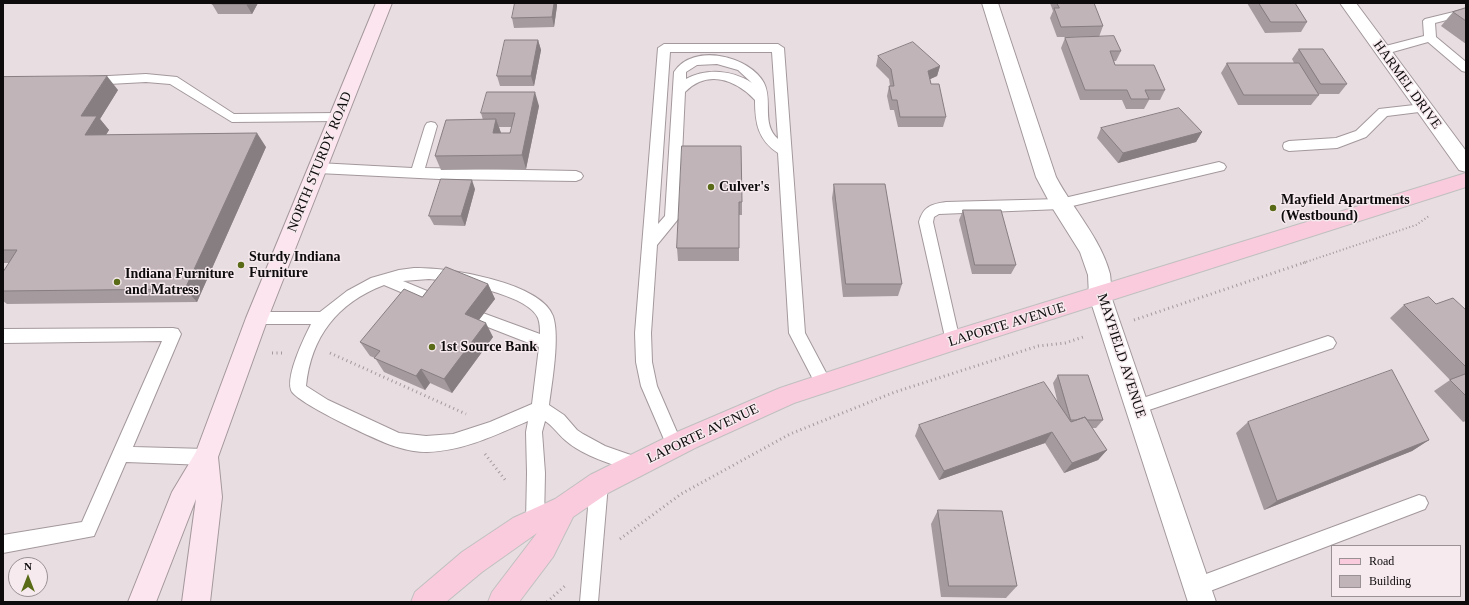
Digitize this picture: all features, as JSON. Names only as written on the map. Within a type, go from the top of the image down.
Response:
[{"type":"main road","name":"LAPORTE AVENUE","points":[[425,602],[472,562],[522,526],[564,508],[599,484],[675,446],[788,395],[1466,180]]},
{"type":"main road","name":"LAPORTE AVENUE","points":[[502,602],[544,548],[564,508]]},
{"type":"street","name":"NORTH STURDY ROAD","points":[[142,602],[181,501],[206,457],[257,318],[384,3]]},
{"type":"street","name":"MAYFIELD AVENUE","points":[[990,3],[1035,147],[1046,177],[1060,204],[1090,250],[1099,275],[1100,296],[1200,595]]},
{"type":"street","name":"HARMEL DRIVE","points":[[1348,3],[1466,165]]},
{"type":"street","name":"NORTH STURDY ROAD","points":[[196,602],[208,497],[206,457]]},
{"type":"lane","points":[[1466,12],[1429,21],[1430,38],[1466,68]]},
{"type":"lane","points":[[1382,51],[1430,38]]},
{"type":"lane","points":[[675,446],[649,386],[644,362],[643,333],[664,48],[778,48],[797,333],[824,384]]},
{"type":"lane","points":[[650,243],[672,218],[680,72],[684,66],[699,60],[720,60],[733,63],[751,74],[760,87],[762,100],[762,123],[765,132],[770,140],[784,150]]},
{"type":"lane","points":[[679,91],[688,82],[695,79],[705,76],[728,76],[750,87],[762,100]]},
{"type":"lane","points":[[75,82],[146,78],[173,80],[232,118],[338,117]]},
{"type":"lane","points":[[1289,146],[1337,143],[1361,134],[1383,112],[1423,108]]},
{"type":"lane","points":[[417,173],[431,126]]},
{"type":"lane","points":[[952,342],[926,222],[928,214],[935,208],[946,206],[1060,204],[1219,167]]},
{"type":"lane","points":[[318,168],[417,173],[576,176]]},
{"type":"lane","points":[[535,521],[536,473],[534,432],[540,408],[547,343],[546,316],[535,304],[515,294],[479,280],[449,274],[415,274],[383,279],[341,303],[324,318],[310,340],[300,368],[298,389],[322,405],[398,440],[426,444],[453,442],[493,429],[540,408]]},
{"type":"lane","points":[[383,279],[438,302]]},
{"type":"lane","points":[[257,318],[324,318]]},
{"type":"lane","points":[[480,318],[547,343]]},
{"type":"lane","points":[[3,336],[173,334],[88,530],[3,544]]},
{"type":"lane","points":[[1137,407],[1328,343]]},
{"type":"lane","points":[[540,408],[558,420],[571,435],[600,452],[636,466]]},
{"type":"lane","points":[[121,454],[206,457]]},
{"type":"lane","points":[[589,602],[599,484]]},
{"type":"lane","points":[[1200,595],[1419,503]]},
{"type":"path","points":[[1135,320],[1416,225],[1435,213]]},
{"type":"path","points":[[623,536],[681,494],[790,434],[870,401],[956,372],[1038,346],[1065,343],[1076,340]]},
{"type":"path","points":[[324,351],[471,416]]},
{"type":"path","points":[[270,353],[287,352]]},
{"type":"path","points":[[483,451],[506,481]]},
{"type":"building","points":[[212,3],[247,3],[212,4]]},
{"type":"building","points":[[515,3],[554,3],[552,17],[512,18]]},
{"type":"building","points":[[1057,3],[1094,3],[1103,26],[1061,27],[1054,8],[1059,8]]},
{"type":"building","points":[[1259,3],[1295,3],[1307,22],[1271,22]]},
{"type":"building","points":[[1466,8],[1466,21],[1453,12]]},
{"type":"building","points":[[1114,36],[1121,51],[1110,51],[1115,65],[1154,65],[1165,90],[1145,90],[1149,99],[1131,99],[1127,90],[1085,90],[1065,38]]},
{"type":"building","points":[[505,40],[538,40],[531,76],[497,76]]},
{"type":"building","points":[[913,42],[940,66],[928,71],[931,84],[939,84],[946,117],[900,117],[897,100],[892,100],[889,86],[894,86],[891,69],[878,56]]},
{"type":"building","points":[[1299,49],[1323,49],[1347,84],[1321,84]]},
{"type":"building","points":[[1227,63],[1299,63],[1319,95],[1244,95]]},
{"type":"building","points":[[107,76],[81,116],[97,116],[85,135],[257,133],[185,289],[3,291],[3,272],[17,250],[3,250],[3,77]]},
{"type":"building","points":[[487,92],[535,92],[522,155],[435,156],[446,120],[496,119],[493,133],[510,133],[515,113],[481,113]]},
{"type":"building","points":[[1179,108],[1202,132],[1123,153],[1101,128]]},
{"type":"building","name":"Culver's","points":[[682,146],[741,146],[742,202],[739,202],[739,248],[677,248]]},
{"type":"building","points":[[441,179],[472,180],[461,216],[429,216]]},
{"type":"building","points":[[834,184],[885,184],[902,284],[846,284]]},
{"type":"building","points":[[963,210],[1001,210],[1016,265],[975,265]]},
{"type":"building","name":"1st Source Bank","points":[[446,267],[488,284],[465,314],[486,323],[444,379],[421,369],[416,376],[374,358],[380,351],[360,342],[404,289],[422,297]]},
{"type":"building","points":[[1429,297],[1436,304],[1453,298],[1466,310],[1466,367],[1404,305]]},
{"type":"building","points":[[1392,370],[1429,440],[1277,501],[1248,422]]},
{"type":"building","points":[[1466,374],[1466,396],[1450,380]]},
{"type":"building","points":[[1058,375],[1088,375],[1103,420],[1087,420],[1085,417],[1071,420]]},
{"type":"building","points":[[1044,382],[1071,422],[1085,417],[1107,450],[1072,463],[1052,432],[944,471],[919,425]]},
{"type":"building","points":[[938,510],[1002,511],[1017,586],[949,586]]},
{"type":"place","name":"Culver's","points":[[711,187]]},
{"type":"place","name":"Mayfield Apartments (Westbound)","points":[[1273,208]]},
{"type":"place","name":"Sturdy Indiana Furniture","points":[[241,265]]},
{"type":"place","name":"Indiana Furniture and Matress","points":[[117,282]]},
{"type":"place","name":"1st Source Bank","points":[[432,347]]}]
